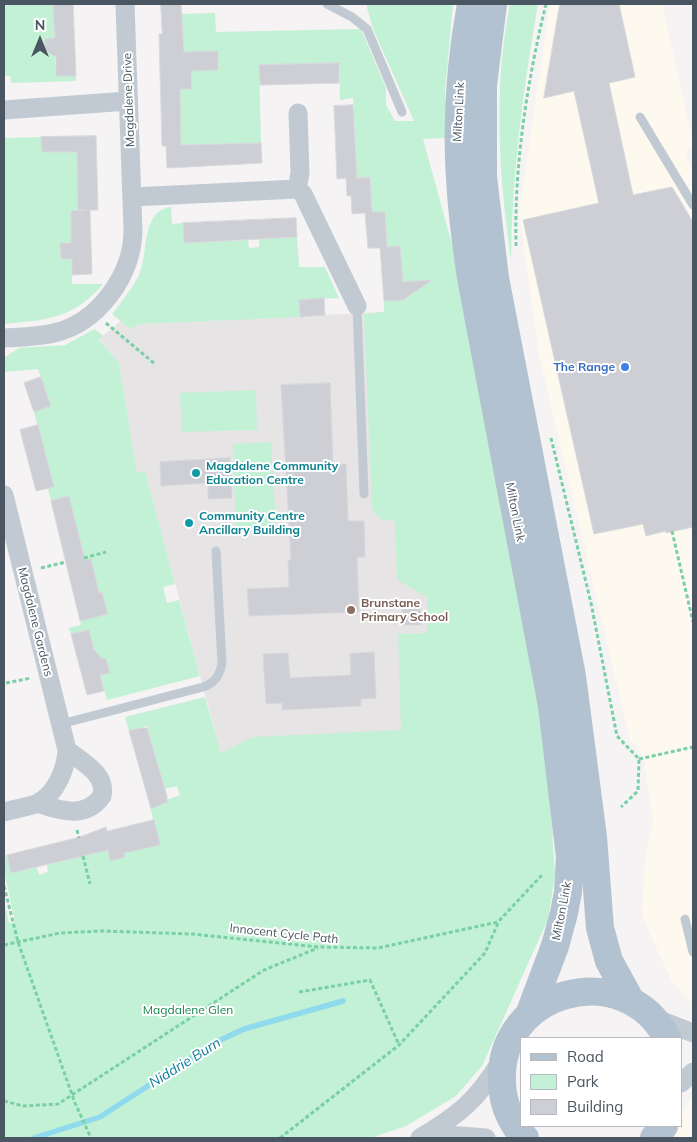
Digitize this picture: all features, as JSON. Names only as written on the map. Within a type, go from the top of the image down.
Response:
[{"type":"main road","name":"Milton Link","points":[[471,4],[462,63],[457,125],[461,214],[472,287],[552,706],[570,858],[568,892],[564,913],[552,955],[530,1014]]},
{"type":"main road","name":"Milton Link","points":[[493,4],[483,85],[483,177],[490,243],[572,676],[591,820],[600,928],[609,961],[650,1019]]},
{"type":"main road","points":[[525,1138],[511,1120],[505,1105],[501,1073],[510,1040],[530,1014],[553,999],[582,991],[601,992],[650,1019]]},
{"type":"main road","points":[[654,1138],[663,1127]]},
{"type":"street","name":"Magdalene Drive","points":[[4,338],[53,334],[68,328],[93,312],[112,292],[130,256],[133,240],[125,4]]},
{"type":"street","points":[[4,110],[128,102]]},
{"type":"street","points":[[297,189],[300,173],[298,113]]},
{"type":"street","points":[[132,197],[297,189],[303,194],[357,306]]},
{"type":"street","name":"Magdalene Gardens","points":[[4,495],[67,750],[66,763],[57,783],[38,802],[4,812]]},
{"type":"street","points":[[38,802],[63,811],[73,812],[92,807],[102,796],[102,782],[96,772],[67,750]]},
{"type":"street","points":[[650,1019],[693,1033]]},
{"type":"street","points":[[420,1138],[441,1125],[475,1098],[505,1055]]},
{"type":"street","points":[[682,1081],[693,1072]]},
{"type":"street","points":[[428,1138],[456,1135],[486,1138]]},
{"type":"lane","points":[[327,4],[352,17],[367,29],[402,112]]},
{"type":"lane","points":[[640,117],[693,204]]},
{"type":"lane","points":[[357,306],[364,494]]},
{"type":"lane","points":[[61,724],[203,687],[214,681],[220,673],[222,663],[216,552]]},
{"type":"lane","points":[[685,919],[693,952]]},
{"type":"path","points":[[516,253],[516,220],[526,101],[546,4]]},
{"type":"path","points":[[93,312],[155,364]]},
{"type":"path","points":[[550,436],[591,603],[617,736],[639,759],[638,791],[622,807]]},
{"type":"path","points":[[672,532],[693,622]]},
{"type":"path","points":[[84,558],[106,552]]},
{"type":"path","points":[[23,572],[66,562]]},
{"type":"path","points":[[6,683],[48,674]]},
{"type":"path","points":[[639,759],[693,747]]},
{"type":"path","points":[[83,856],[90,884]]},
{"type":"path","points":[[280,1138],[399,1045],[485,953],[498,922],[542,875]]},
{"type":"path","points":[[4,886],[18,942],[75,1103],[90,1137]]},
{"type":"path","name":"Innocent Cycle Path","points":[[4,945],[60,933],[147,931],[318,947],[378,948],[498,922]]},
{"type":"path","points":[[4,1101],[40,1107],[58,1104],[73,1097],[264,970],[318,947]]},
{"type":"path","points":[[299,992],[370,980],[399,1045]]},
{"type":"shaded area","points":[[550,4],[662,4],[693,143],[685,153],[693,173],[693,1005],[671,980],[642,916],[645,859],[653,822],[643,754],[630,740],[539,355],[519,213]]},
{"type":"shaded area","name":"Brunstane Primary School","points":[[463,308],[548,760],[553,836],[523,873],[249,857],[145,472],[137,473],[119,363],[99,339],[121,321],[130,329],[140,324]]},
{"type":"shaded area","points":[[693,1095],[693,1138],[671,1138],[675,1127],[682,1127],[682,1113]]},
{"type":"green space","points":[[4,4],[53,4],[55,38],[45,39],[45,50],[55,54],[56,76],[76,76],[76,81],[11,83],[10,76],[4,76]]},
{"type":"green space","name":"Magdalene Glen","points":[[366,4],[453,4],[445,91],[445,138],[423,139],[452,244],[546,748],[555,874],[548,919],[482,1066],[456,1096],[406,1126],[371,1138],[4,1138],[4,901],[9,923],[15,922],[4,871],[4,856],[7,855],[12,873],[37,867],[39,875],[48,872],[47,865],[108,850],[110,860],[122,847],[159,845],[150,806],[180,795],[177,786],[165,789],[147,726],[129,731],[125,717],[205,697],[221,753],[253,737],[401,730],[398,634],[427,633],[427,597],[397,580],[395,521],[380,519],[372,509],[364,314],[384,312],[384,301],[404,300],[414,292],[414,282],[402,282],[400,247],[387,247],[385,212],[372,212],[370,177],[357,178],[353,98],[340,100],[339,63],[259,65],[261,143],[181,145],[180,89],[192,89],[191,71],[179,60],[184,47],[181,14],[215,13],[216,32],[361,29],[386,88],[386,105],[395,121],[414,121],[373,29]]},
{"type":"green space","points":[[510,4],[538,4],[519,131],[511,260],[503,196],[500,132],[501,68]]},
{"type":"green space","points":[[53,136],[77,136],[78,211],[71,211],[71,243],[61,243],[61,259],[72,259],[72,284],[103,284],[81,304],[58,316],[4,324],[4,138],[41,137],[42,152],[53,152]]},
{"type":"green space","points":[[171,207],[172,224],[183,223],[184,243],[248,240],[249,248],[259,247],[259,239],[297,237],[299,267],[325,267],[339,298],[299,300],[300,317],[140,324],[130,329],[112,314],[139,275],[147,235],[154,216],[161,210]]},
{"type":"green space","points":[[95,329],[103,336],[99,340],[119,363],[137,473],[145,471],[175,584],[163,587],[167,603],[179,600],[200,676],[107,700],[100,675],[110,672],[106,658],[96,660],[88,630],[71,634],[69,628],[81,625],[80,618],[108,614],[102,592],[93,595],[87,569],[93,567],[91,559],[85,561],[69,497],[51,501],[48,488],[54,487],[34,412],[51,406],[38,369],[4,372],[4,358],[19,348],[65,345]]},
{"type":"green space","points":[[256,390],[257,430],[182,432],[180,393]]},
{"type":"green space","points":[[271,442],[276,530],[245,531],[236,526],[233,444]]},
{"type":"building","points":[[53,4],[73,4],[76,76],[56,76],[56,57],[45,50],[45,39],[55,38]]},
{"type":"building","points":[[161,4],[181,4],[184,52],[218,51],[218,70],[191,71],[192,89],[180,89],[181,145],[261,143],[262,163],[167,168],[166,146],[162,146],[159,34],[162,34]]},
{"type":"building","name":"The Range","points":[[560,4],[619,4],[635,77],[609,83],[633,195],[672,187],[693,222],[693,527],[646,536],[643,524],[594,534],[523,220],[599,203],[574,91],[544,98]]},
{"type":"building","points":[[339,63],[339,83],[260,85],[259,65]]},
{"type":"building","points":[[353,105],[357,178],[370,177],[372,212],[385,212],[387,247],[400,246],[403,282],[432,280],[403,300],[384,301],[380,248],[368,248],[365,213],[352,214],[351,196],[347,196],[346,178],[337,179],[334,106]]},
{"type":"building","points":[[96,136],[98,210],[90,210],[92,274],[72,275],[72,259],[61,259],[60,243],[71,243],[71,211],[86,210],[78,210],[77,152],[42,152],[41,137]]},
{"type":"building","points":[[296,218],[297,237],[184,243],[183,223]]},
{"type":"building","points":[[324,298],[325,315],[300,317],[299,300]]},
{"type":"building","points":[[41,377],[51,406],[34,412],[24,383]]},
{"type":"building","points":[[330,383],[333,464],[346,464],[348,521],[364,521],[365,557],[357,557],[359,612],[249,616],[247,589],[289,587],[288,560],[291,560],[281,385]]},
{"type":"building","points":[[38,425],[54,487],[36,491],[20,430]]},
{"type":"building","name":"Magdalene Community Education Centre","points":[[230,458],[232,498],[208,499],[208,483],[161,486],[160,462]]},
{"type":"building","points":[[69,496],[85,560],[91,559],[99,593],[102,592],[108,614],[80,621],[51,501]]},
{"type":"building","points":[[402,602],[420,602],[421,625],[403,625]]},
{"type":"building","points":[[89,630],[94,650],[102,659],[106,658],[110,673],[100,675],[104,691],[87,695],[71,634]]},
{"type":"building","points":[[374,652],[376,698],[361,699],[361,706],[282,710],[282,703],[266,704],[263,654],[288,653],[290,678],[351,675],[350,654]]},
{"type":"building","points":[[147,728],[167,796],[167,802],[151,809],[129,731]]},
{"type":"building","points":[[154,820],[160,845],[124,853],[125,857],[110,861],[108,850],[11,873],[7,855],[80,837],[106,827],[107,831]]},
{"type":"waterway","name":"Niddrie Burn","points":[[34,1138],[100,1117],[214,1043],[244,1029],[343,1001]]},
{"type":"place","name":"The Range","points":[[625,367]]},
{"type":"place","name":"Magdalene Community Education Centre","points":[[196,473]]},
{"type":"place","name":"Community Centre Ancillary Building","points":[[189,523]]},
{"type":"place","name":"Brunstane Primary School","points":[[351,610]]}]
